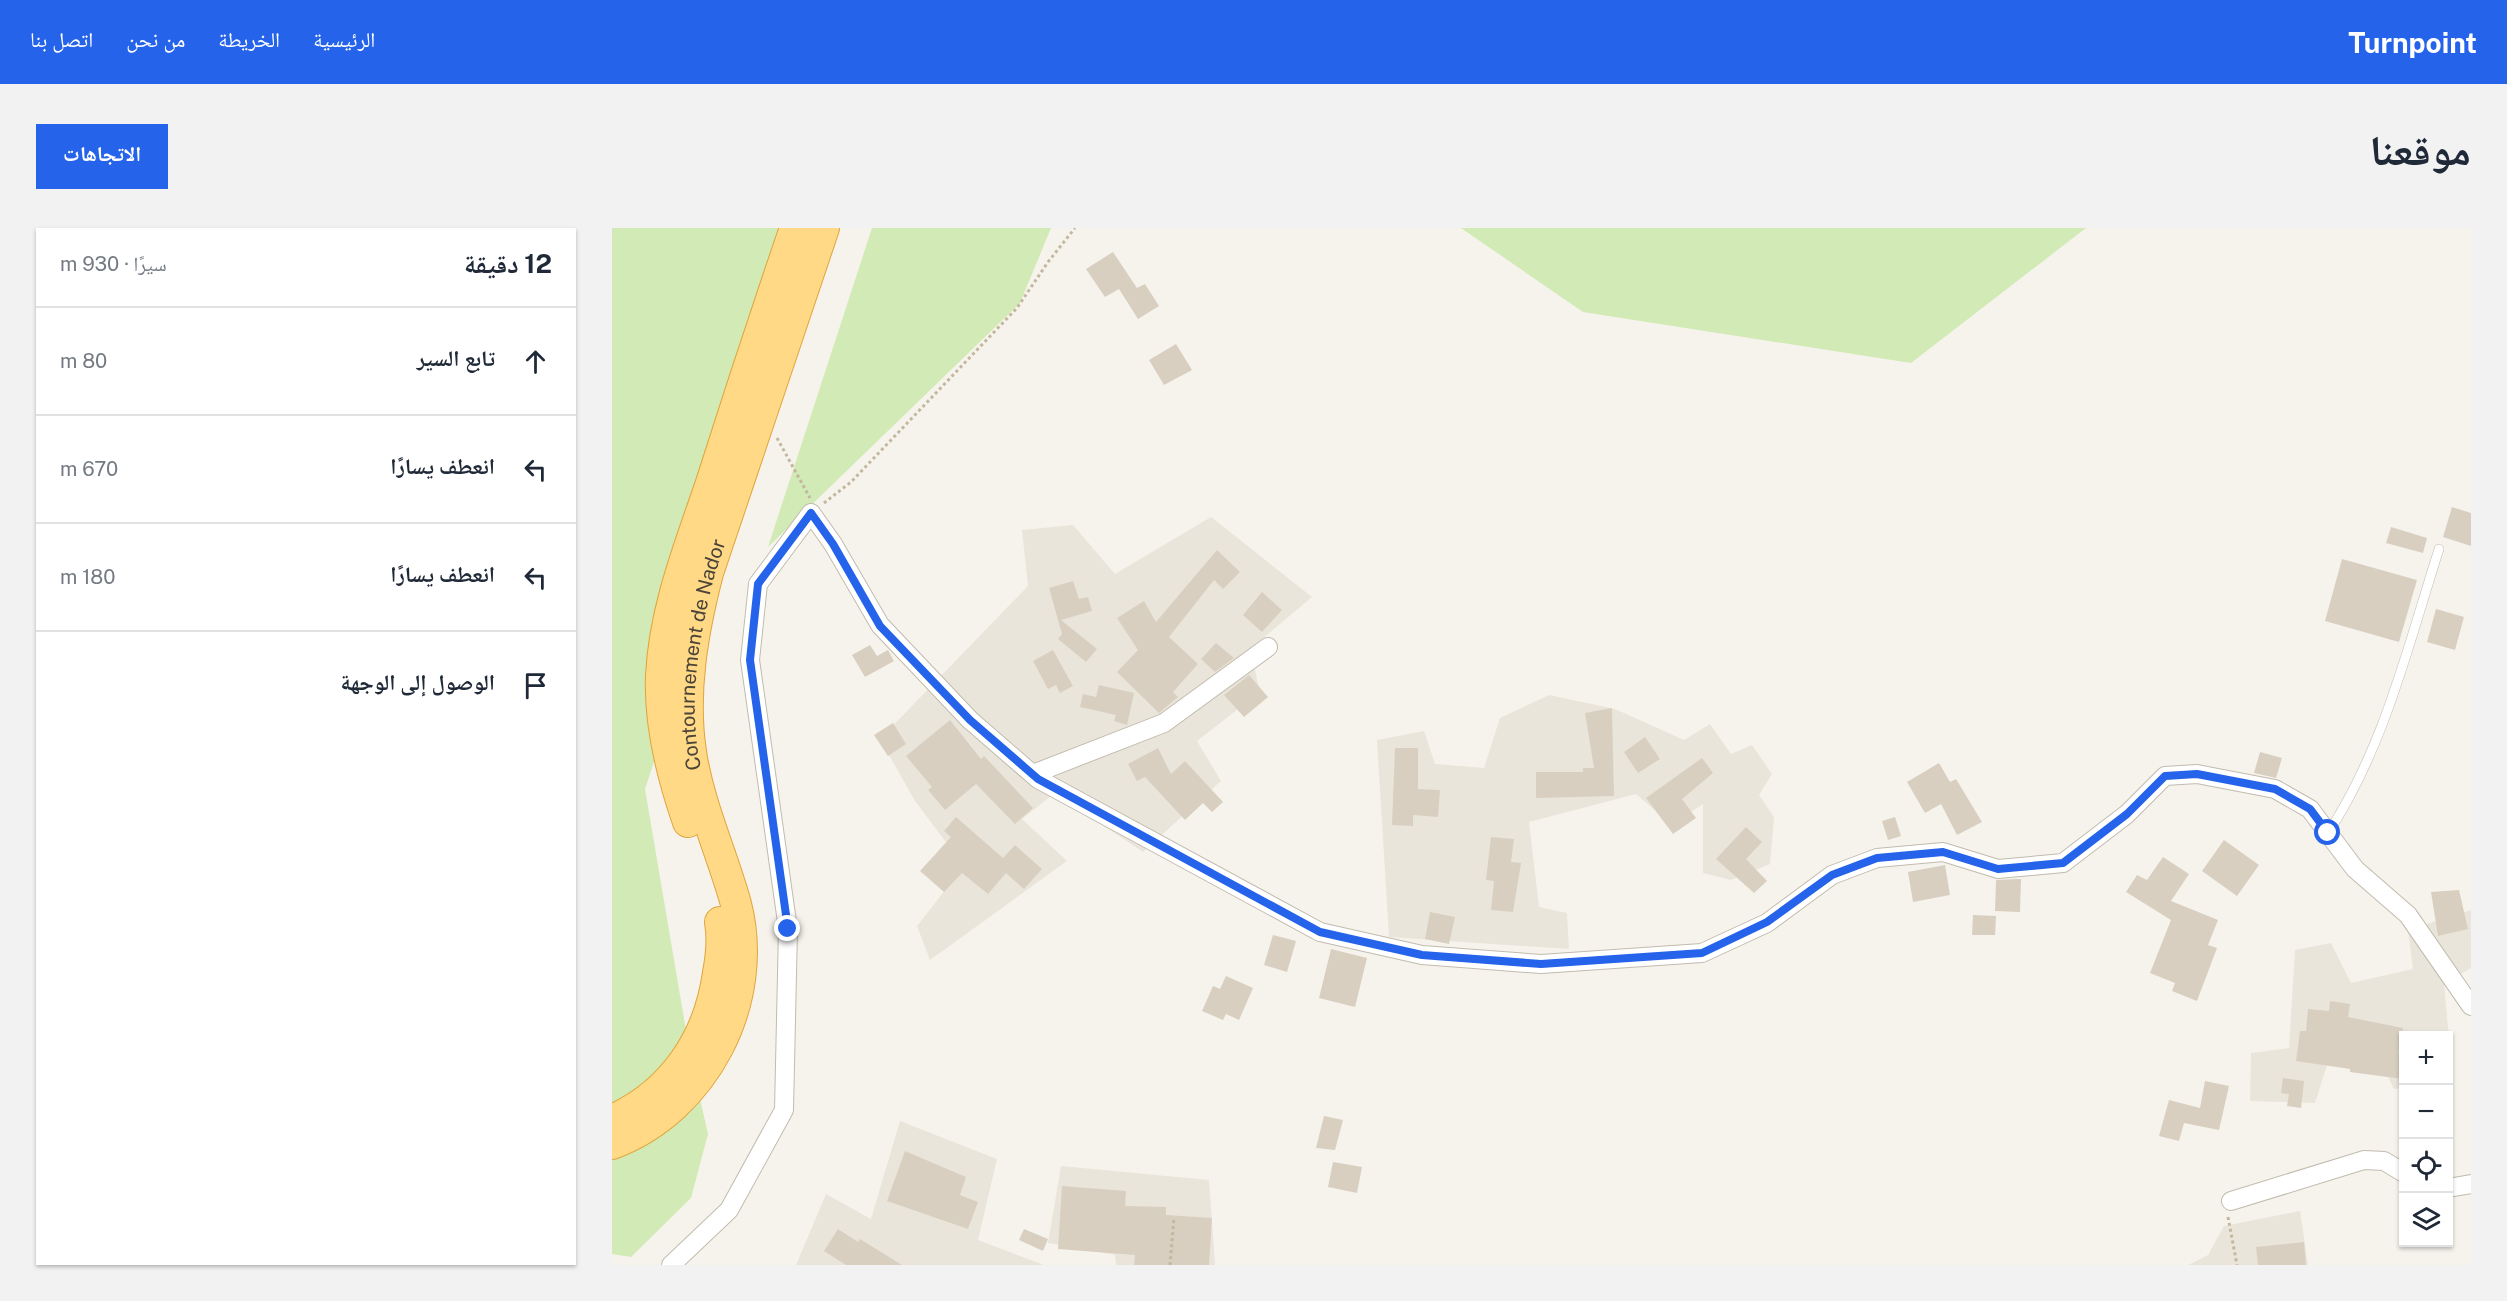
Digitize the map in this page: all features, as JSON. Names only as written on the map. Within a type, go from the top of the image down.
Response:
[{"type":"highway","name":"Contournement de Nador","points":[[612,1144],[661,1118],[690,1090],[713,1058],[730,1023],[740,984],[742,944],[736,905],[699,794],[691,750],[688,705],[690,661],[697,616],[708,573],[756,431],[796,269],[795,228]]},
{"type":"highway","name":"Contournement de Nador","points":[[612,1120],[643,1103],[674,1075],[699,1038],[716,987],[722,944],[721,927],[670,763],[662,704],[662,658],[670,609],[684,564],[796,269],[824,228]]},
{"type":"street","points":[[671,1265],[729,1210],[784,1110],[788,929],[750,660],[758,584],[814,510],[880,626],[970,720],[1033,774],[1320,932],[1422,955],[1541,964],[1702,953],[1767,922],[1832,875],[1877,858],[1943,852],[1998,869],[2063,863],[2127,814],[2165,776],[2197,774],[2275,789],[2310,809],[2355,869],[2408,915],[2471,1006]]},
{"type":"street","points":[[1033,774],[1164,723],[1268,647]]},
{"type":"street","points":[[2231,1201],[2364,1160],[2384,1161],[2399,1170]]},
{"type":"street","points":[[2453,1187],[2471,1184]]},
{"type":"lane","points":[[2328,833],[2351,799],[2388,710],[2439,549]]},
{"type":"path","points":[[756,431],[772,435],[779,440],[814,510],[851,482],[1017,308],[1048,262],[1075,228]]},
{"type":"path","points":[[2231,1201],[2227,1210],[2237,1265]]},
{"type":"path","points":[[1170,1265],[1174,1218]]},
{"type":"shaded area","points":[[1211,517],[1312,597],[1250,649],[1260,692],[1197,741],[1221,781],[1143,852],[1055,793],[1022,819],[1067,861],[930,960],[917,926],[964,866],[915,801],[880,739],[1028,586],[1022,530],[1073,525],[1115,574]]},
{"type":"shaded area","points":[[1549,695],[1615,709],[1684,740],[1710,724],[1731,754],[1752,745],[1772,774],[1759,795],[1774,817],[1770,864],[1731,880],[1703,873],[1703,804],[1672,825],[1636,794],[1529,822],[1539,907],[1567,913],[1569,949],[1389,937],[1377,740],[1424,731],[1435,764],[1484,768],[1500,718]]},
{"type":"shaded area","points":[[2471,910],[2471,968],[2444,984],[2448,1031],[2399,1031],[2399,1088],[2394,1089],[2374,1047],[2327,1065],[2315,1103],[2250,1101],[2251,1053],[2289,1048],[2295,950],[2331,943],[2351,983],[2413,969],[2408,930]]},
{"type":"shaded area","points":[[900,1121],[997,1159],[978,1240],[1044,1265],[796,1265],[826,1194],[871,1219]]},
{"type":"shaded area","points":[[1061,1166],[1209,1180],[1215,1265],[1116,1265],[1115,1255],[1048,1243]]},
{"type":"shaded area","points":[[2300,1211],[2308,1265],[2188,1265],[2208,1255],[2224,1226]]},
{"type":"green space","points":[[612,228],[792,228],[683,674],[645,789],[690,1054],[708,1134],[691,1198],[631,1257],[612,1254]]},
{"type":"green space","points":[[872,228],[1051,228],[1020,303],[768,547]]},
{"type":"green space","points":[[1461,228],[2086,228],[1911,363],[1583,312]]},
{"type":"building","points":[[1113,252],[1137,288],[1145,284],[1159,306],[1138,319],[1119,289],[1105,297],[1086,269]]},
{"type":"building","points":[[1176,344],[1192,370],[1164,385],[1149,360]]},
{"type":"building","points":[[2452,507],[2471,513],[2471,546],[2443,537]]},
{"type":"building","points":[[2391,527],[2427,538],[2423,553],[2386,543]]},
{"type":"building","points":[[1217,550],[1240,572],[1223,589],[1214,580],[1169,637],[1198,664],[1173,692],[1178,697],[1159,713],[1117,672],[1138,650],[1117,618],[1144,601],[1156,622]]},
{"type":"building","points":[[2342,559],[2417,580],[2399,642],[2325,621]]},
{"type":"building","points":[[1073,581],[1079,599],[1088,597],[1092,611],[1061,620],[1097,649],[1086,662],[1058,639],[1062,634],[1049,588]]},
{"type":"building","points":[[1262,592],[1282,610],[1262,632],[1243,615]]},
{"type":"building","points":[[2436,609],[2464,617],[2455,650],[2427,642]]},
{"type":"building","points":[[1216,643],[1234,658],[1215,672],[1201,659]]},
{"type":"building","points":[[870,645],[877,656],[888,650],[894,661],[865,677],[852,655]]},
{"type":"building","points":[[1053,650],[1073,686],[1060,693],[1056,685],[1048,689],[1033,661]]},
{"type":"building","points":[[1249,675],[1268,697],[1244,717],[1224,695]]},
{"type":"building","points":[[1099,685],[1134,693],[1127,725],[1114,721],[1116,715],[1080,707],[1083,694],[1096,697]]},
{"type":"building","points":[[1612,708],[1614,796],[1536,798],[1536,772],[1583,772],[1583,768],[1594,768],[1585,713]]},
{"type":"building","points":[[950,720],[981,759],[984,756],[1033,808],[1015,824],[976,784],[945,810],[928,790],[932,787],[906,756]]},
{"type":"building","points":[[893,723],[906,744],[888,756],[874,735]]},
{"type":"building","points":[[1645,737],[1660,759],[1638,773],[1624,752]]},
{"type":"building","points":[[1158,748],[1171,774],[1185,761],[1223,802],[1212,812],[1203,803],[1185,820],[1145,777],[1137,781],[1128,764]]},
{"type":"building","points":[[1395,748],[1418,748],[1418,789],[1440,790],[1438,817],[1413,815],[1413,826],[1392,825]]},
{"type":"building","points":[[2260,752],[2282,758],[2276,778],[2254,773]]},
{"type":"building","points":[[1702,758],[1713,773],[1682,799],[1696,818],[1673,834],[1646,798]]},
{"type":"building","points":[[1939,763],[1950,782],[1956,779],[1982,822],[1957,835],[1941,804],[1925,813],[1907,782]]},
{"type":"building","points":[[956,817],[1003,858],[1015,845],[1042,869],[1024,889],[1006,873],[988,894],[962,873],[944,892],[920,871],[951,837],[944,831]]},
{"type":"building","points":[[1895,817],[1901,836],[1888,840],[1882,821]]},
{"type":"building","points":[[1746,827],[1762,842],[1746,859],[1767,881],[1754,893],[1716,859]]},
{"type":"building","points":[[1491,837],[1514,839],[1511,862],[1521,863],[1513,912],[1491,910],[1494,881],[1486,880]]},
{"type":"building","points":[[2224,840],[2259,865],[2237,896],[2202,871]]},
{"type":"building","points":[[2163,857],[2189,874],[2171,901],[2218,920],[2208,945],[2217,948],[2197,1001],[2172,991],[2175,983],[2150,973],[2171,920],[2126,892],[2137,875],[2147,880]]},
{"type":"building","points":[[1945,865],[1950,895],[1913,902],[1908,872]]},
{"type":"building","points":[[2021,879],[2020,912],[1995,911],[1996,880]]},
{"type":"building","points":[[2459,890],[2468,929],[2438,936],[2431,892]]},
{"type":"building","points":[[1430,912],[1455,917],[1449,944],[1425,939]]},
{"type":"building","points":[[1973,915],[1996,916],[1995,935],[1972,935]]},
{"type":"building","points":[[1273,935],[1296,941],[1287,972],[1264,965]]},
{"type":"building","points":[[1331,949],[1367,958],[1355,1007],[1319,998]]},
{"type":"building","points":[[1226,976],[1253,988],[1239,1020],[1226,1014],[1223,1020],[1202,1011],[1213,986],[1220,989]]},
{"type":"building","points":[[2330,1001],[2350,1004],[2348,1017],[2403,1028],[2402,1031],[2399,1031],[2399,1078],[2350,1072],[2350,1069],[2296,1061],[2300,1031],[2306,1031],[2308,1009],[2329,1011]]},
{"type":"building","points":[[2283,1078],[2304,1081],[2301,1108],[2287,1106],[2289,1094],[2281,1093]]},
{"type":"building","points":[[2205,1081],[2229,1086],[2219,1130],[2184,1123],[2179,1141],[2159,1136],[2169,1100],[2200,1108]]},
{"type":"building","points":[[1324,1116],[1343,1120],[1335,1150],[1316,1148]]},
{"type":"building","points":[[905,1151],[966,1177],[960,1195],[978,1202],[968,1229],[887,1201]]},
{"type":"building","points":[[1333,1162],[1362,1167],[1357,1193],[1328,1187]]},
{"type":"building","points":[[1062,1186],[1126,1191],[1125,1206],[1166,1207],[1166,1215],[1212,1218],[1209,1265],[1134,1265],[1135,1255],[1058,1249]]},
{"type":"building","points":[[838,1229],[858,1242],[860,1239],[902,1265],[846,1265],[824,1251]]},
{"type":"building","points":[[1024,1229],[1048,1239],[1043,1251],[1019,1240]]},
{"type":"building","points":[[2304,1242],[2306,1265],[2258,1265],[2256,1247]]},
{"type":"route","points":[[788,929],[750,660],[758,584],[811,513],[833,544],[880,626],[970,720],[1038,779],[1320,932],[1422,955],[1541,964],[1702,953],[1767,922],[1832,875],[1877,858],[1943,852],[1998,869],[2063,863],[2127,814],[2165,776],[2197,774],[2275,789],[2310,809],[2328,833]]}]
